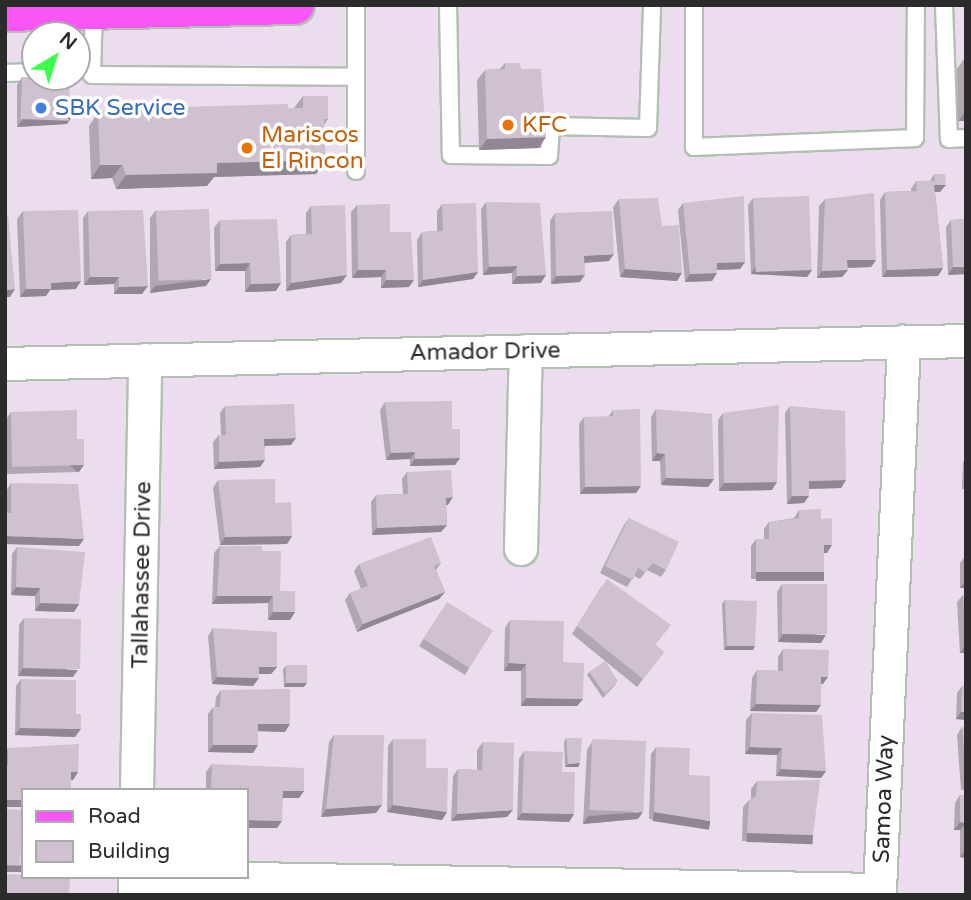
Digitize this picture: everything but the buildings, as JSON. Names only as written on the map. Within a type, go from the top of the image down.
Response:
[{"type":"main road","points":[[5,12],[53,17],[93,10],[295,5]]},
{"type":"street","name":"Amador Drive","points":[[5,363],[966,341]]},
{"type":"street","name":"Samoa Way","points":[[248,879],[880,890],[904,342]]},
{"type":"street","points":[[521,549],[526,351]]},
{"type":"street","name":"Tallahassee Drive","points":[[137,788],[145,360]]},
{"type":"lane","points":[[356,5],[356,171]]},
{"type":"lane","points":[[448,5],[451,155],[550,156],[551,126],[648,128],[652,5]]},
{"type":"lane","points":[[694,5],[694,147],[915,138],[916,5]]},
{"type":"lane","points":[[944,5],[949,139],[966,138]]},
{"type":"lane","points":[[91,26],[93,10]]},
{"type":"lane","points":[[91,74],[355,77]]},
{"type":"place","name":"SBK Service","points":[[41,108]]},
{"type":"place","name":"KFC","points":[[508,125]]},
{"type":"place","name":"Mariscos El Rincon","points":[[247,148]]}]
